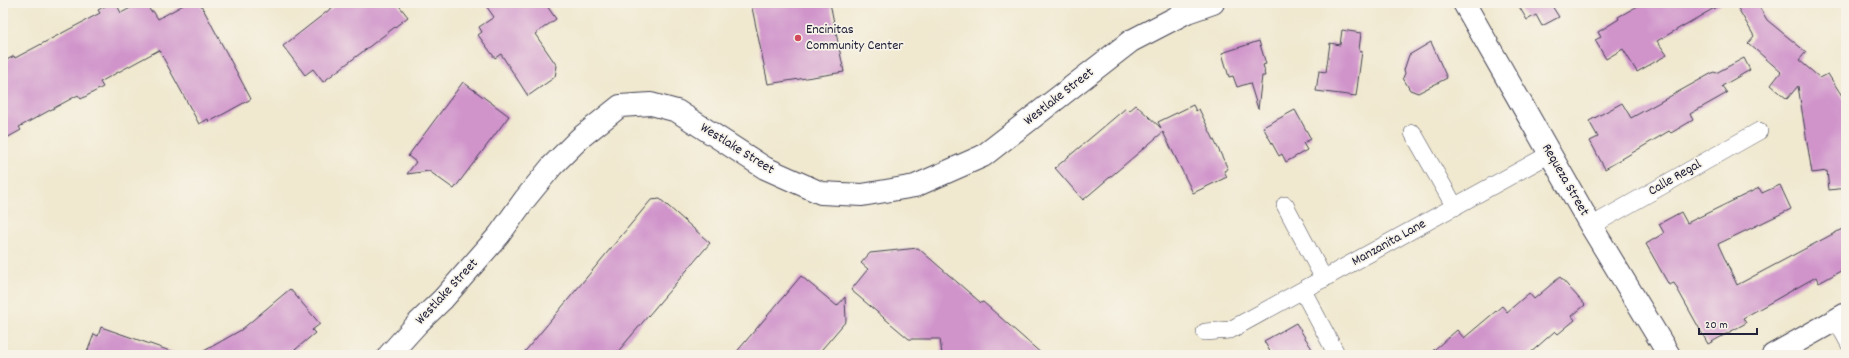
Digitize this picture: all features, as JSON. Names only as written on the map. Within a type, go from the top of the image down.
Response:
[{"type":"street","name":"Westlake Street","points":[[389,355],[418,323],[443,299],[499,235],[525,199],[552,166],[580,138],[620,106],[651,104],[677,111],[765,168],[821,193],[862,194],[914,186],[983,156],[1131,41],[1187,12],[1213,3]]},
{"type":"street","name":"Requeza Street","points":[[1464,3],[1591,226],[1669,355]]},
{"type":"street","name":"Calle Regal","points":[[1591,226],[1759,131]]},
{"type":"street","points":[[1413,134],[1455,207]]},
{"type":"street","name":"Manzanita Lane","points":[[1204,332],[1230,330],[1550,154]]},
{"type":"street","points":[[1285,205],[1324,279]]},
{"type":"street","points":[[1303,291],[1337,355]]},
{"type":"street","points":[[1773,355],[1839,318]]},
{"type":"lane","points":[[1839,318],[1846,346]]},
{"type":"building","points":[[111,3],[116,3],[121,13],[140,3],[146,3],[151,12],[153,11],[158,19],[187,3],[200,3],[251,99],[209,122],[208,119],[199,124],[159,50],[100,82],[103,87],[81,99],[78,95],[19,127],[21,130],[3,140],[3,62],[14,56],[15,58],[100,13],[98,10]]},
{"type":"building","points":[[338,3],[397,3],[408,17],[323,82],[313,69],[305,75],[283,46]]},
{"type":"building","points":[[484,3],[545,3],[556,19],[535,34],[557,66],[555,77],[528,96],[501,54],[495,58],[478,35],[482,32],[479,27],[494,17]]},
{"type":"building","name":"Encinitas Community Center","points":[[751,3],[830,3],[844,72],[768,84]]},
{"type":"building","points":[[1517,3],[1557,3],[1552,6],[1559,17],[1542,26],[1536,15],[1527,20]]},
{"type":"building","points":[[1643,3],[1723,3],[1657,41],[1667,55],[1637,72],[1623,49],[1606,59],[1595,40],[1601,37],[1598,32],[1619,19],[1618,17]]},
{"type":"building","points":[[1735,3],[1757,3],[1767,20],[1806,52],[1799,60],[1820,78],[1828,74],[1846,102],[1846,120],[1844,122],[1846,143],[1846,188],[1829,190],[1827,171],[1812,173],[1798,86],[1787,99],[1771,85],[1781,72],[1748,43],[1754,36]]},
{"type":"building","points":[[1342,30],[1361,33],[1359,50],[1362,51],[1356,96],[1316,91],[1319,71],[1326,72],[1330,43],[1340,45]]},
{"type":"building","points":[[1259,41],[1266,64],[1263,65],[1265,76],[1262,76],[1258,109],[1250,83],[1237,87],[1233,76],[1229,77],[1222,53]]},
{"type":"building","points":[[1431,42],[1447,78],[1418,93],[1410,90],[1403,78],[1405,73],[1404,70],[1409,55]]},
{"type":"building","points":[[1744,58],[1750,70],[1722,86],[1727,93],[1690,114],[1693,120],[1671,133],[1669,131],[1605,169],[1590,141],[1598,137],[1589,121],[1622,103],[1631,118],[1714,72],[1716,73]]},
{"type":"building","points":[[463,82],[509,116],[454,189],[429,171],[407,174],[416,162],[408,156]]},
{"type":"building","points":[[1136,105],[1161,128],[1158,122],[1193,105],[1196,111],[1199,109],[1228,169],[1224,171],[1227,177],[1193,193],[1163,132],[1083,200],[1055,168],[1126,108],[1129,111]]},
{"type":"building","points":[[1295,110],[1311,139],[1303,143],[1307,150],[1286,162],[1282,154],[1279,156],[1263,127]]},
{"type":"building","points":[[1780,185],[1791,209],[1718,244],[1737,285],[1846,227],[1846,268],[1819,283],[1816,277],[1743,318],[1746,323],[1708,344],[1674,283],[1669,285],[1646,244],[1664,233],[1659,224],[1681,212],[1687,223],[1759,188],[1762,193]]},
{"type":"building","points":[[660,199],[710,243],[615,355],[522,355],[651,200]]},
{"type":"building","points":[[918,248],[981,303],[983,302],[1043,355],[942,355],[940,339],[909,339],[851,290],[868,269],[861,263],[870,253]]},
{"type":"building","points":[[801,276],[837,306],[845,297],[846,321],[817,355],[734,355]]},
{"type":"building","points":[[1560,277],[1585,305],[1572,316],[1575,320],[1558,334],[1555,331],[1528,355],[1428,355],[1457,330],[1464,338],[1502,306],[1507,312],[1529,293],[1534,299]]},
{"type":"building","points":[[290,289],[320,324],[312,330],[315,333],[289,355],[197,355],[241,330]]},
{"type":"building","points":[[1296,323],[1314,355],[1272,355],[1264,341]]},
{"type":"building","points":[[101,327],[176,353],[175,355],[86,355],[94,334],[98,336]]},
{"type":"place","name":"Encinitas Community Center","points":[[798,38]]}]
